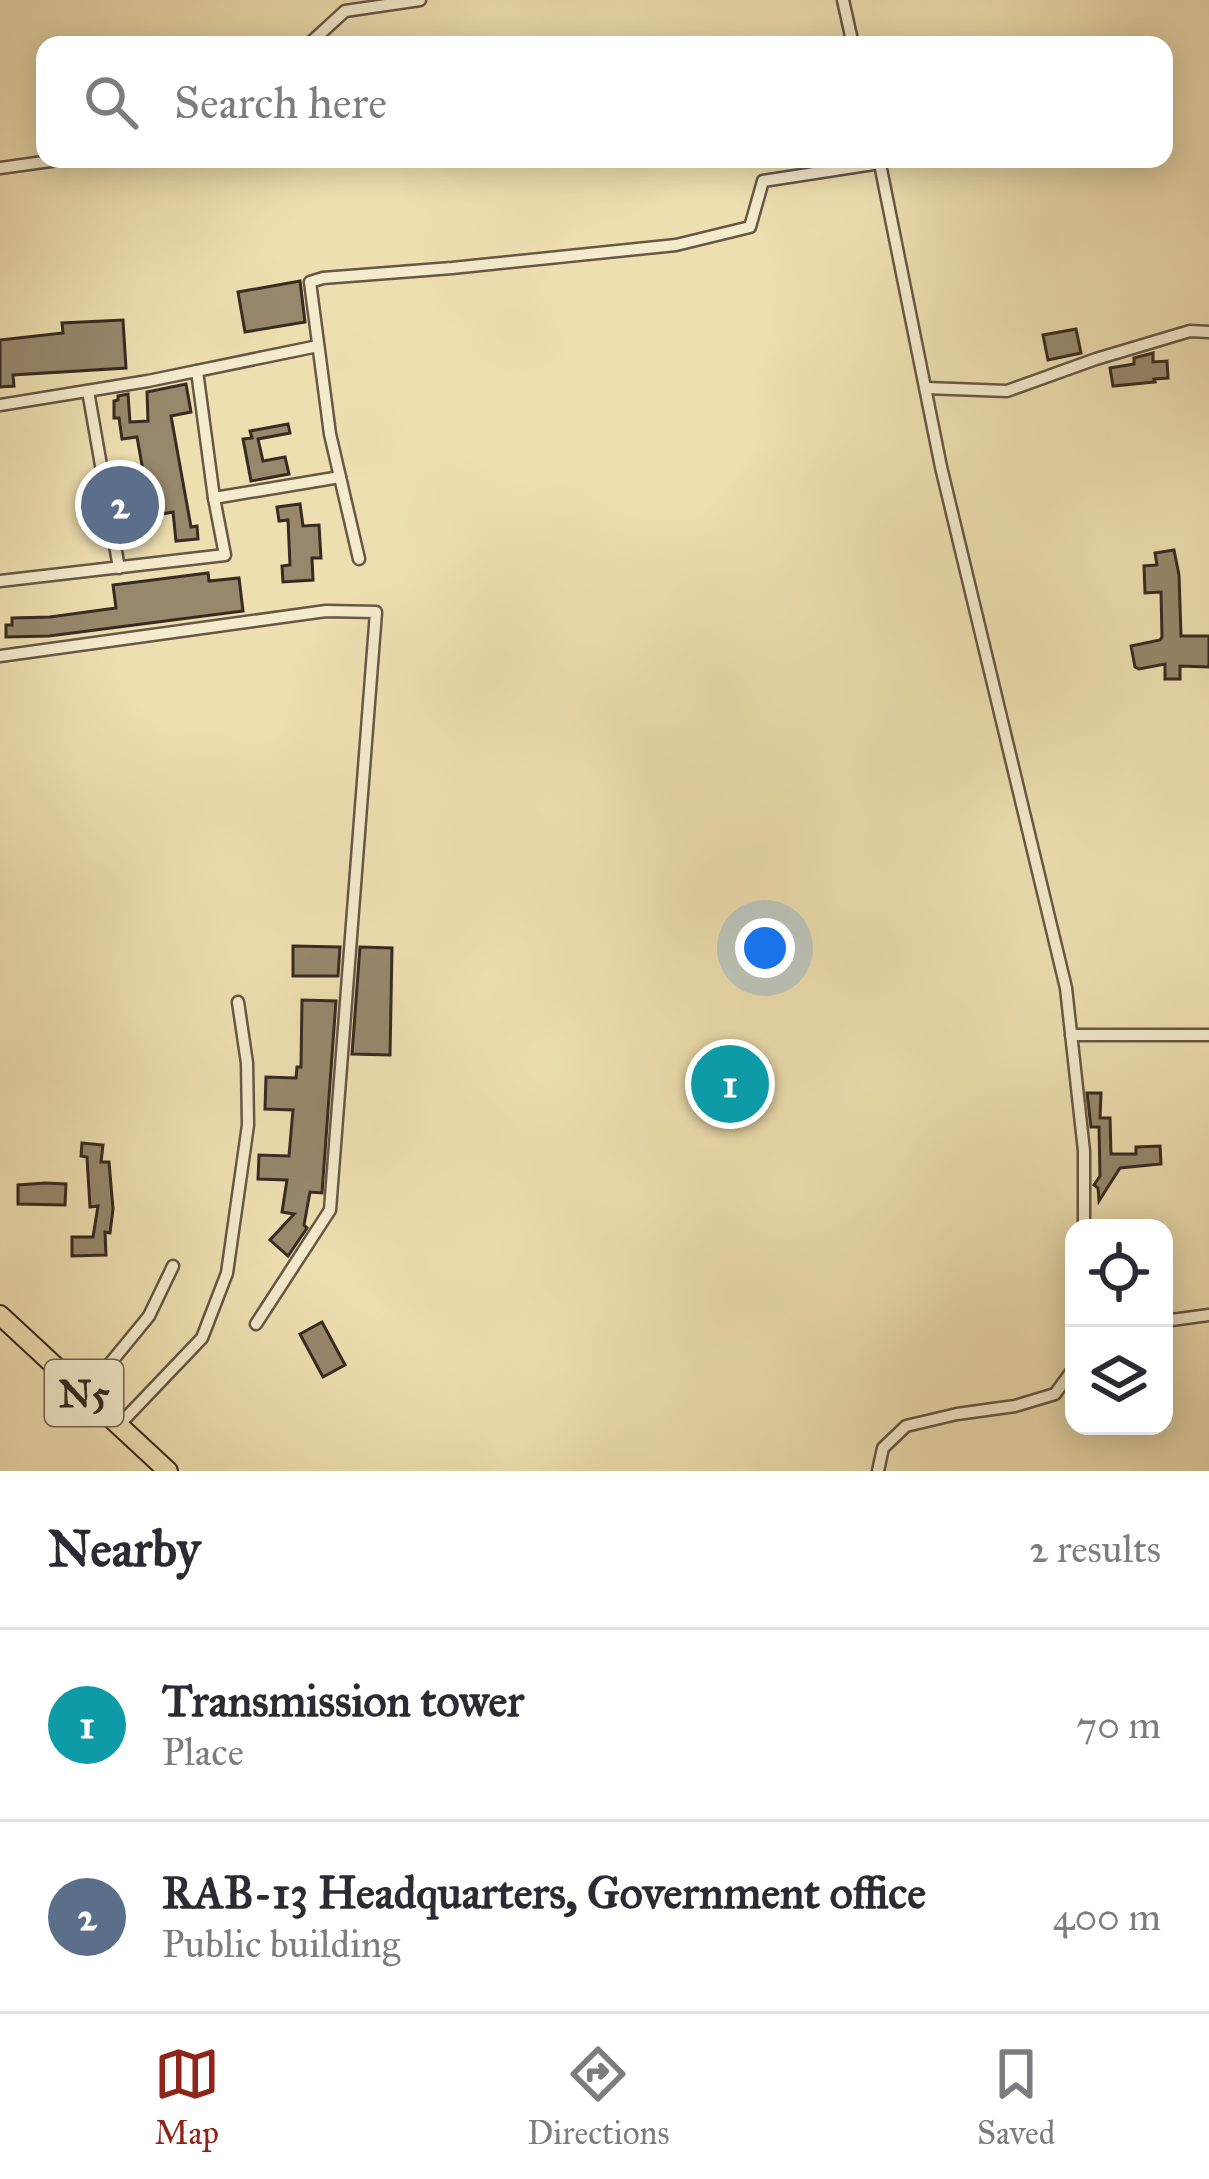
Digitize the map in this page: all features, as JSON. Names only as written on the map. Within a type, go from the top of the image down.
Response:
[{"type":"highway","name":"N5","points":[[0,1315],[167,1471]]},
{"type":"street","points":[[318,36],[344,11],[420,0]]},
{"type":"street","points":[[843,0],[851,36]]},
{"type":"street","points":[[0,168],[36,163]]},
{"type":"street","points":[[359,559],[330,434],[310,282],[676,245],[750,227],[763,181],[838,168]]},
{"type":"street","points":[[880,168],[941,467],[1066,988],[1084,1150],[1084,1219]]},
{"type":"street","points":[[926,388],[1006,391],[1190,331],[1209,332]]},
{"type":"street","points":[[0,405],[318,346]]},
{"type":"street","points":[[0,581],[226,554],[197,371]]},
{"type":"street","points":[[88,391],[119,568]]},
{"type":"street","points":[[214,498],[340,477]]},
{"type":"street","points":[[0,656],[326,610],[376,612],[330,1210],[256,1324]]},
{"type":"street","points":[[119,1425],[202,1339],[227,1273],[248,1125],[247,1064],[238,1002]]},
{"type":"street","points":[[1071,1035],[1209,1035]]},
{"type":"street","points":[[86,1394],[149,1316],[173,1266]]},
{"type":"street","points":[[1173,1321],[1209,1315]]},
{"type":"street","points":[[878,1471],[883,1448],[906,1426],[1015,1406],[1055,1394],[1065,1381]]},
{"type":"building","points":[[300,281],[305,322],[245,332],[238,292]]},
{"type":"building","points":[[123,320],[126,368],[13,375],[14,386],[0,387],[0,340],[63,333],[62,323]]},
{"type":"building","points":[[1076,329],[1081,353],[1048,360],[1043,335]]},
{"type":"building","points":[[1153,353],[1153,362],[1167,361],[1168,378],[1113,386],[1110,368],[1134,364],[1134,358]]},
{"type":"building","points":[[186,384],[191,412],[171,416],[191,527],[197,526],[198,539],[176,541],[173,512],[151,516],[137,437],[122,439],[114,401],[128,394],[130,422],[148,421],[147,392]]},
{"type":"building","points":[[288,424],[290,433],[258,439],[263,461],[285,457],[289,474],[251,481],[243,439],[252,438],[250,431]]},
{"type":"building","points":[[300,504],[303,526],[319,525],[321,558],[312,558],[313,580],[283,582],[282,566],[290,565],[288,520],[279,521],[277,507]]},
{"type":"building","points":[[1174,550],[1181,636],[1209,636],[1209,667],[1180,666],[1180,679],[1165,679],[1165,664],[1135,667],[1131,646],[1162,637],[1161,592],[1145,593],[1144,566],[1157,565],[1155,553]]},
{"type":"building","points":[[208,573],[209,581],[239,578],[243,611],[49,636],[6,637],[6,625],[12,625],[12,618],[116,608],[113,585]]},
{"type":"building","points":[[293,946],[340,947],[338,976],[293,976]]},
{"type":"building","points":[[360,947],[392,948],[390,1055],[352,1054]]},
{"type":"building","points":[[302,1000],[336,1001],[322,1193],[310,1192],[307,1228],[288,1256],[270,1240],[294,1214],[282,1212],[287,1180],[258,1179],[259,1155],[289,1156],[293,1110],[265,1109],[266,1077],[296,1078],[297,1067],[301,1067]]},
{"type":"building","points":[[1087,1093],[1101,1093],[1100,1118],[1110,1118],[1111,1154],[1136,1154],[1136,1147],[1160,1146],[1161,1164],[1120,1168],[1099,1201],[1094,1185],[1100,1176],[1099,1127],[1091,1127]]},
{"type":"building","points":[[82,1143],[103,1145],[101,1162],[109,1162],[113,1209],[110,1233],[105,1232],[106,1255],[72,1256],[72,1237],[93,1237],[98,1206],[90,1207]]},
{"type":"building","points":[[66,1184],[65,1205],[18,1204],[18,1185]]},
{"type":"building","points":[[322,1322],[345,1365],[323,1377],[300,1334]]},
{"type":"place","name":"RAB-13 Headquarters, Government office","points":[[120,505]]},
{"type":"place","name":"Transmission tower","points":[[730,1084]]}]
